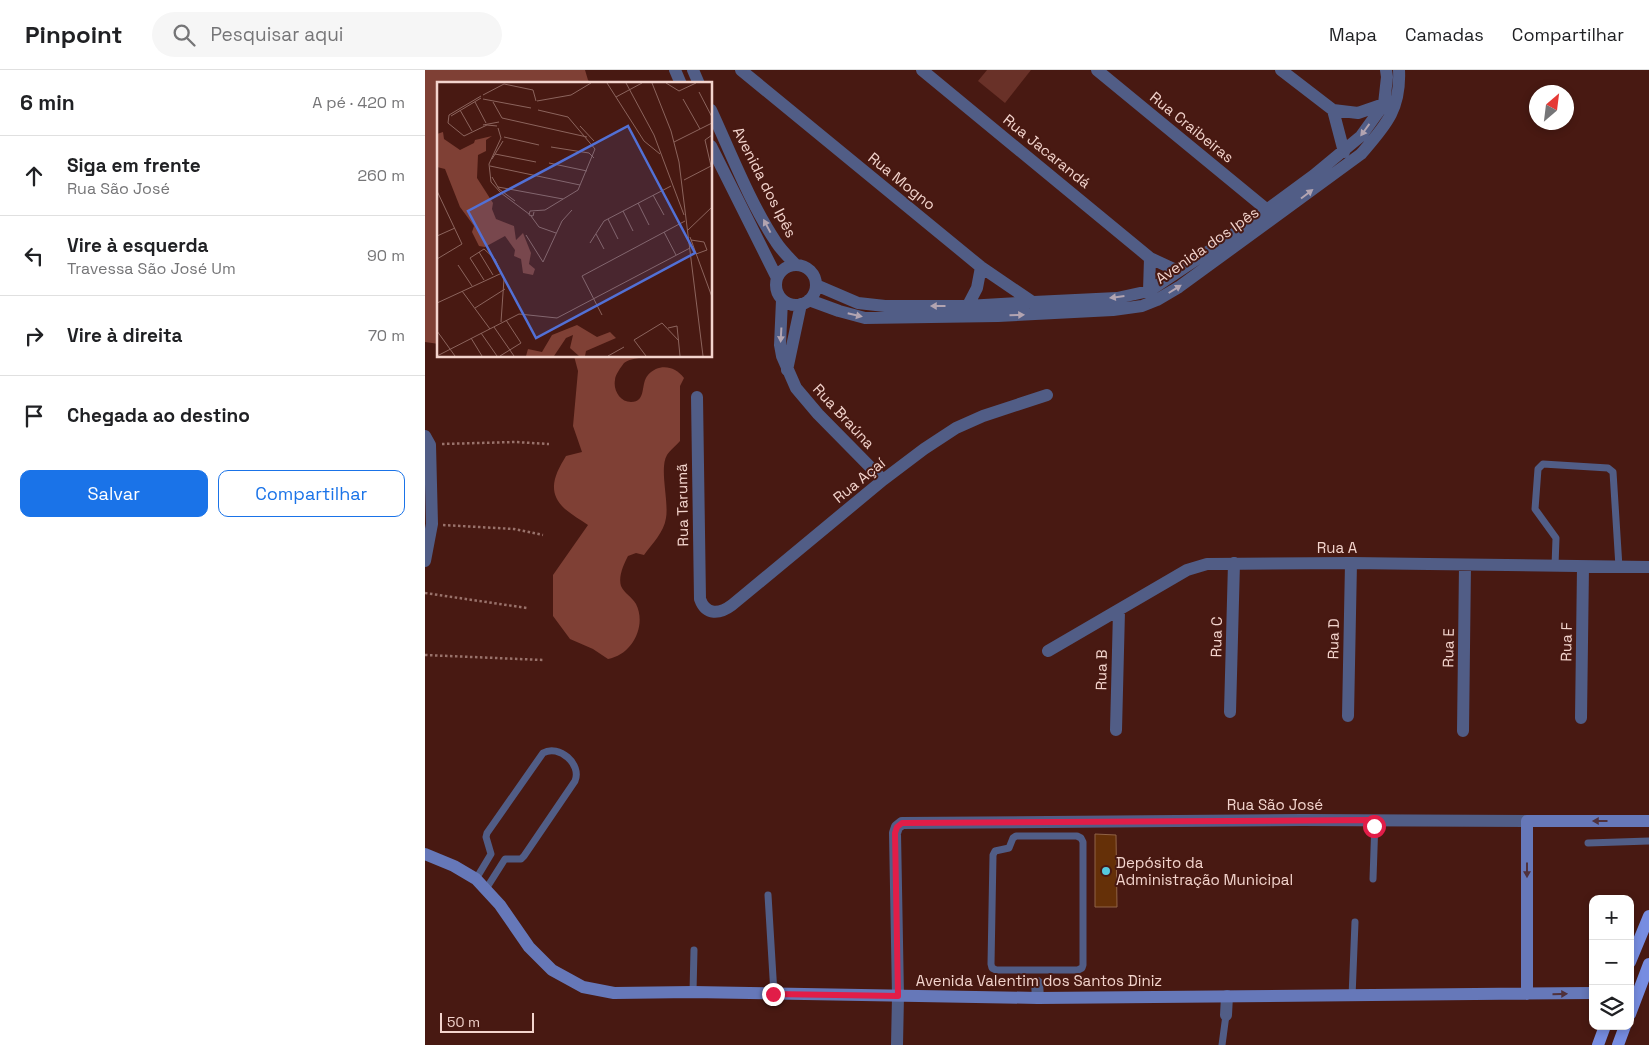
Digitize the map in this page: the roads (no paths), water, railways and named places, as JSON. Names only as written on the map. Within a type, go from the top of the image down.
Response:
[{"type":"main road","points":[[1634,952],[1649,916]]},
{"type":"main road","points":[[1634,1000],[1649,964]]},
{"type":"main road","points":[[1598,1045],[1604,1030]]},
{"type":"main road","points":[[1618,1045],[1624,1030]]},
{"type":"street","points":[[675,70],[680,82]]},
{"type":"street","name":"Rua Mogno","points":[[741,70],[981,268],[1034,302],[1044,314]]},
{"type":"street","name":"Rua Jacarandá","points":[[922,70],[1150,258],[1178,271]]},
{"type":"street","name":"Rua Craibeiras","points":[[1097,70],[1266,209]]},
{"type":"street","points":[[1281,70],[1333,110],[1358,113],[1384,104]]},
{"type":"street","name":"Avenida dos Ipês","points":[[783,300],[792,304],[805,302],[865,318],[965,311],[1034,302],[1117,298],[1149,291],[1227,239],[1344,152],[1361,136],[1384,104],[1386,70]]},
{"type":"street","name":"Avenida dos Ipês","points":[[713,114],[743,181],[776,243],[795,265],[810,271],[816,285],[859,303],[885,306],[1044,314],[1113,310],[1142,306],[1157,300],[1179,287],[1361,154],[1383,128],[1395,108],[1400,85],[1399,70]]},
{"type":"street","points":[[1333,110],[1344,152]]},
{"type":"street","points":[[713,150],[777,278]]},
{"type":"street","points":[[1149,291],[1150,258]]},
{"type":"street","points":[[783,300],[776,286],[777,278],[781,272],[795,265]]},
{"type":"street","points":[[965,311],[977,288],[981,268]]},
{"type":"street","points":[[787,370],[805,302],[814,293],[816,285]]},
{"type":"street","name":"Rua Braúna","points":[[783,300],[780,345],[787,370],[796,388],[883,480]]},
{"type":"street","name":"Rua Açaí","points":[[707,610],[713,613],[721,612],[733,605],[883,480],[956,428],[983,416],[1047,395]]},
{"type":"street","name":"Rua Tarumã","points":[[697,397],[700,599],[702,605],[707,610]]},
{"type":"street","points":[[425,555],[432,524],[428,440]]},
{"type":"street","name":"Rua C","points":[[1231,712],[1234,563]]},
{"type":"street","name":"Rua A","points":[[1048,651],[1187,570],[1207,564],[1351,563],[1649,567]]},
{"type":"street","name":"Rua D","points":[[1348,716],[1351,563]]},
{"type":"street","name":"Rua E","points":[[1463,731],[1465,565]]},
{"type":"street","name":"Rua F","points":[[1581,718],[1583,567]]},
{"type":"street","name":"Rua B","points":[[1116,730],[1119,611]]},
{"type":"street","name":"Rua São José","points":[[898,996],[895,833],[897,827],[902,823],[1375,820],[1649,821]]},
{"type":"street","points":[[1527,821],[1527,994]]},
{"type":"street","name":"Avenida Valentim dos Santos Diniz","points":[[425,854],[453,866],[476,879],[552,970],[583,987],[614,993],[693,992],[1037,998],[1589,994]]},
{"type":"street","points":[[1037,977],[1037,998]]},
{"type":"street","points":[[897,1045],[898,996]]},
{"type":"street","points":[[1225,1015],[1227,996]]},
{"type":"lane","points":[[1555,566],[1556,538],[1535,509],[1538,469],[1543,464],[1612,469],[1619,567]]},
{"type":"lane","points":[[476,879],[491,854],[486,837],[487,833],[543,752],[552,750],[562,753],[576,767],[575,781],[525,856],[521,859],[508,859],[502,862],[486,889]]},
{"type":"lane","points":[[1373,879],[1375,820]]},
{"type":"lane","points":[[1016,836],[1077,836],[1083,842],[1083,965],[1078,970],[1037,977],[992,968],[993,855],[995,851],[1009,848],[1013,838],[1016,836]]},
{"type":"lane","points":[[1588,843],[1649,841]]},
{"type":"lane","points":[[768,896],[773,994]]},
{"type":"lane","points":[[1352,997],[1355,922]]},
{"type":"lane","points":[[693,992],[695,950]]},
{"type":"lane","points":[[1222,1045],[1225,1015]]},
{"type":"place","name":"Depósito da Administração Municipal","points":[[1106,871]]}]
